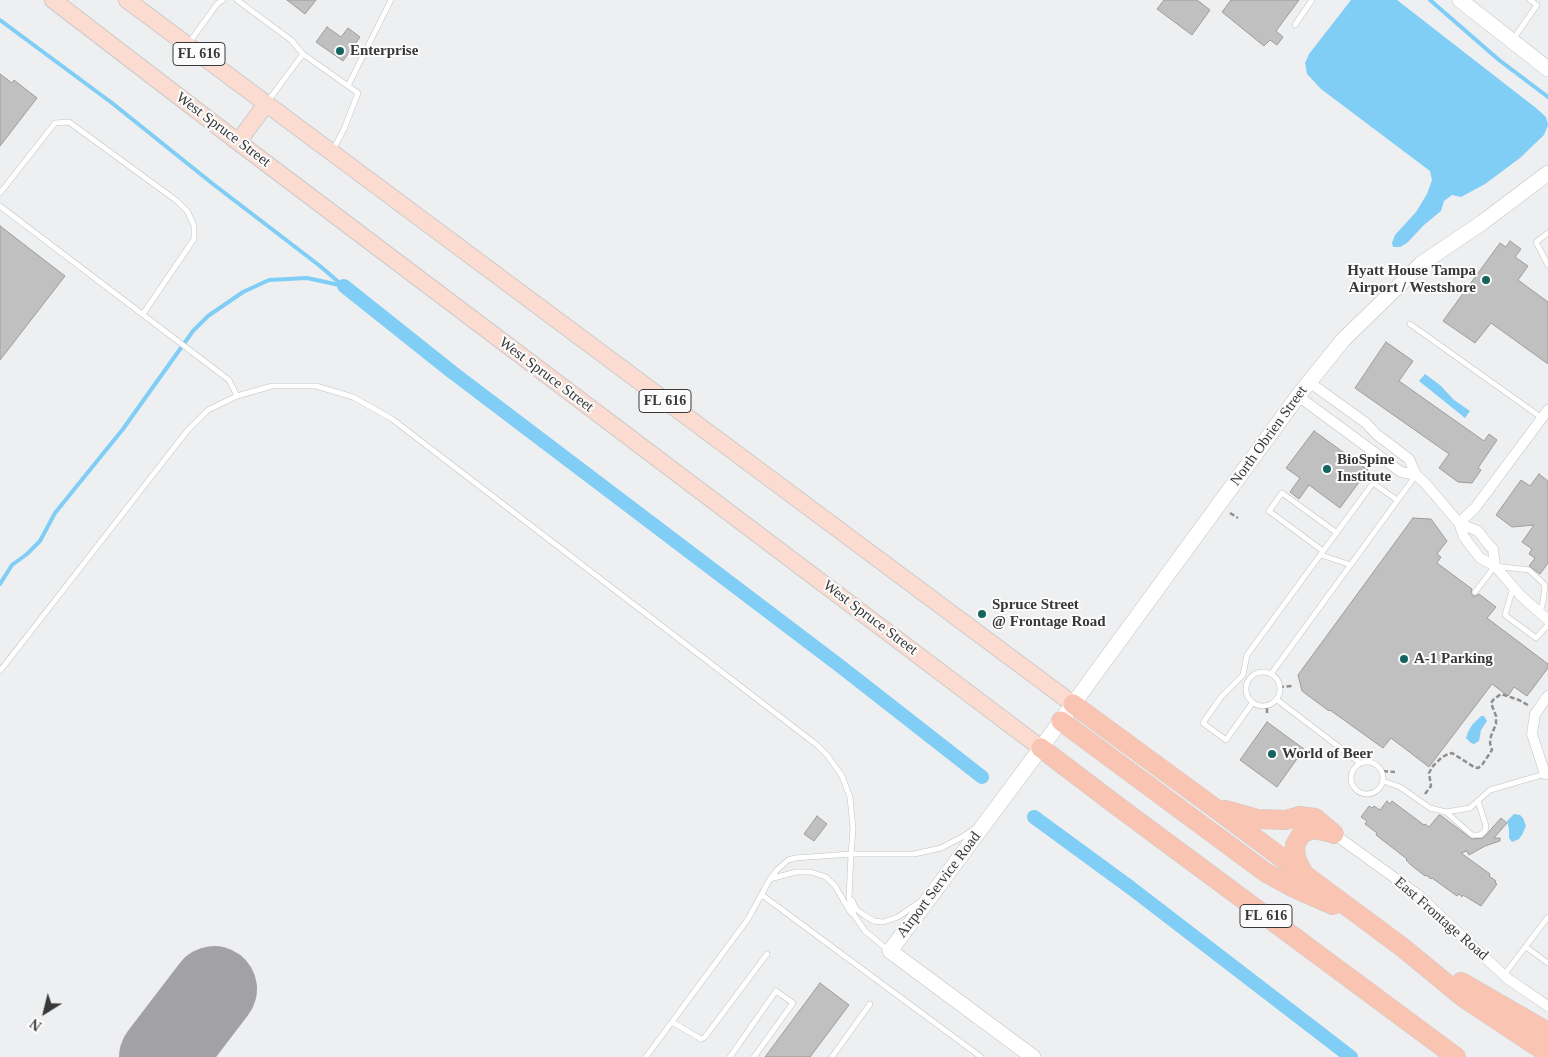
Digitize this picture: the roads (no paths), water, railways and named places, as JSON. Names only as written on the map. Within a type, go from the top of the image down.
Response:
[{"type":"highway","name":"FL 616","points":[[1072,704],[1370,923],[1464,998],[1548,1052]]},
{"type":"highway","points":[[1061,720],[1265,872],[1292,887],[1370,923]]},
{"type":"highway","name":"FL 616","points":[[1041,748],[1456,1057]]},
{"type":"highway","points":[[1212,806],[1258,819],[1286,820],[1299,816],[1316,818],[1334,834]]},
{"type":"highway","points":[[1304,874],[1296,859],[1295,845],[1302,833],[1314,828],[1334,834]]},
{"type":"highway","points":[[1402,947],[1548,1032]]},
{"type":"highway","points":[[1415,1028],[1449,1057]]},
{"type":"main road","name":"West Spruce Street","points":[[53,0],[238,142],[1041,748]]},
{"type":"main road","name":"FL 616","points":[[127,0],[1072,704]]},
{"type":"main road","points":[[238,142],[266,104]]},
{"type":"street","points":[[1460,0],[1548,69]]},
{"type":"street","name":"North Obrien Street","points":[[1041,748],[1298,396],[1342,340],[1421,264],[1483,222],[1548,174]]},
{"type":"street","points":[[1309,382],[1366,423],[1376,434],[1409,459],[1416,475],[1459,523],[1464,537],[1480,558],[1495,566],[1521,596],[1548,620]]},
{"type":"street","points":[[1298,396],[1401,472],[1416,475]]},
{"type":"street","points":[[1459,523],[1475,508],[1544,419]]},
{"type":"street","points":[[1459,523],[1478,531],[1493,549],[1495,566]]},
{"type":"street","points":[[1545,774],[1532,734],[1534,714],[1548,696]]},
{"type":"street","name":"Airport Service Road","points":[[1033,1057],[890,951],[1041,748]]},
{"type":"street","name":"East Frontage Road","points":[[1334,834],[1417,894],[1504,975],[1548,1006]]},
{"type":"lane","points":[[212,0],[217,4]]},
{"type":"lane","points":[[188,45],[217,4],[223,0]]},
{"type":"lane","points":[[237,0],[291,40],[303,54],[358,93],[332,153]]},
{"type":"lane","points":[[348,86],[391,0]]},
{"type":"lane","points":[[1295,25],[1312,0]]},
{"type":"lane","points":[[1512,41],[1539,3],[1530,0]]},
{"type":"lane","points":[[266,104],[303,54]]},
{"type":"lane","points":[[0,194],[54,123],[69,122],[177,201],[188,212],[194,226],[194,238],[143,314]]},
{"type":"lane","points":[[0,206],[198,355],[229,380],[237,396]]},
{"type":"lane","points":[[1548,233],[1536,242],[1548,264]]},
{"type":"lane","points":[[1410,324],[1544,419]]},
{"type":"lane","points":[[0,672],[187,431],[208,410],[237,396],[272,386],[316,386],[353,397],[392,419],[817,745],[842,776],[850,797],[853,829],[851,908],[859,924]]},
{"type":"lane","points":[[1271,674],[1416,475]]},
{"type":"lane","points":[[1253,702],[1226,740],[1203,723],[1221,697],[1243,675],[1247,655],[1374,483],[1397,500]]},
{"type":"lane","points":[[1337,532],[1282,493],[1268,511],[1322,553],[1351,565]]},
{"type":"lane","points":[[1475,592],[1495,566],[1529,570],[1545,585],[1544,602],[1540,612]]},
{"type":"lane","points":[[1513,587],[1505,615],[1536,638],[1548,625]]},
{"type":"lane","points":[[1256,673],[1271,674],[1276,678],[1279,694],[1276,699],[1267,705],[1261,706],[1248,697],[1246,686],[1249,679],[1256,673]]},
{"type":"lane","points":[[1243,675],[1249,679]]},
{"type":"lane","points":[[1276,699],[1360,763]]},
{"type":"lane","points":[[1370,762],[1382,771],[1383,781],[1373,793],[1362,793],[1353,786],[1352,770],[1360,763],[1370,762]]},
{"type":"lane","points":[[1383,781],[1400,787],[1430,808],[1446,812],[1470,808],[1490,790],[1545,774]]},
{"type":"lane","points":[[1446,812],[1472,835],[1480,835],[1485,831],[1486,826],[1478,801]]},
{"type":"lane","points":[[646,1057],[748,918],[770,879],[782,864],[795,858],[851,854],[914,854],[941,848],[962,837],[988,819]]},
{"type":"lane","points":[[770,879],[796,872],[811,872],[826,877],[835,886],[865,931],[890,951]]},
{"type":"lane","points":[[850,893],[856,909],[874,921],[883,922],[898,917],[933,892]]},
{"type":"lane","points":[[762,895],[981,1057]]},
{"type":"lane","points":[[1504,975],[1548,917]]},
{"type":"lane","points":[[1526,947],[1548,963]]},
{"type":"lane","points":[[672,1022],[701,1039],[705,1037],[767,954]]},
{"type":"lane","points":[[730,1057],[776,991],[793,1003],[754,1057]]},
{"type":"lane","points":[[832,1057],[870,1004]]},
{"type":"water","points":[[1351,0],[1397,0],[1536,108],[1546,117],[1548,125],[1544,135],[1520,158],[1485,184],[1461,197],[1452,195],[1444,201],[1441,211],[1407,243],[1400,247],[1393,247],[1392,243],[1395,235],[1416,212],[1427,194],[1432,180],[1430,171],[1321,89],[1307,74],[1305,63],[1309,54]]},
{"type":"water","points":[[1425,374],[1440,385],[1454,400],[1470,411],[1465,418],[1419,381]]},
{"type":"water","points":[[1481,716],[1484,716],[1487,721],[1481,730],[1479,741],[1474,744],[1466,738],[1472,725]]},
{"type":"water","points":[[1514,814],[1520,815],[1523,818],[1526,826],[1519,839],[1512,842],[1509,838],[1507,821]]},
{"type":"waterway","points":[[1430,0],[1499,60],[1548,97]]},
{"type":"waterway","points":[[0,20],[112,103],[342,285]]},
{"type":"waterway","points":[[0,584],[12,565],[40,541],[55,513],[123,429],[193,331],[208,316],[243,292],[269,280],[307,278],[344,286]]},
{"type":"waterway","points":[[344,286],[452,372],[840,666],[982,777]]},
{"type":"waterway","points":[[1034,817],[1131,888],[1351,1057]]},
{"type":"place","name":"Enterprise","points":[[340,51]]},
{"type":"place","name":"Hyatt House Tampa Airport / Westshore","points":[[1486,280]]},
{"type":"place","name":"BioSpine Institute","points":[[1327,469]]},
{"type":"place","name":"Spruce Street @ Frontage Road","points":[[982,614]]},
{"type":"place","name":"A-1 Parking","points":[[1404,659]]},
{"type":"place","name":"World of Beer","points":[[1272,754]]}]
